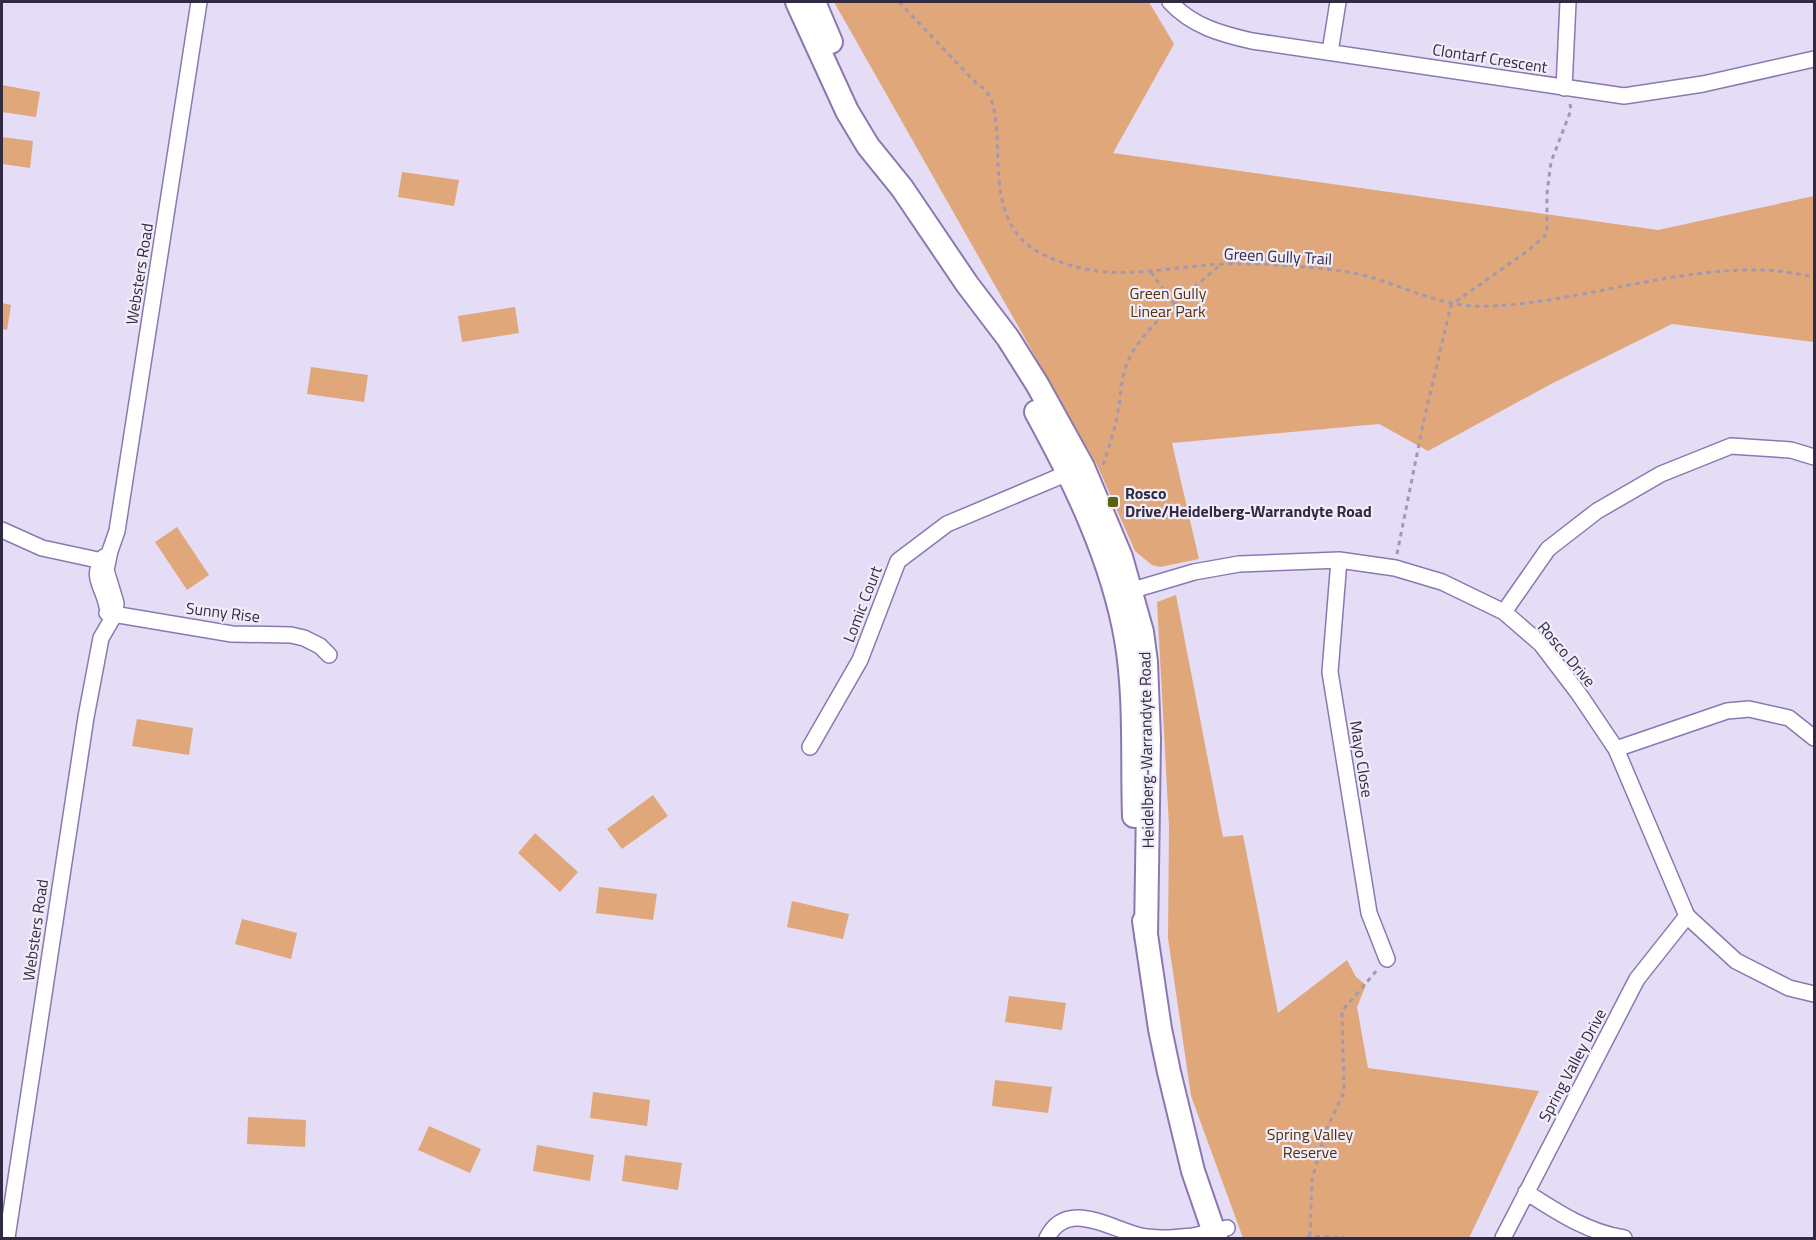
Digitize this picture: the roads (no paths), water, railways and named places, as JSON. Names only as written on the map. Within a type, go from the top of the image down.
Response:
[{"type":"main road","name":"Heidelberg-Warrandyte Road","points":[[797,2],[847,111],[868,146],[902,188],[967,284],[1014,347],[1037,384],[1084,471],[1121,557],[1124,593],[1142,632],[1147,694],[1149,811],[1146,936],[1160,1029],[1179,1114],[1201,1161],[1222,1234]]},
{"type":"main road","name":"Heidelberg-Warrandyte Road","points":[[814,2],[837,59],[902,188]]},
{"type":"street","name":"Websters Road","points":[[9,1236],[70,813],[101,638],[116,603],[106,570],[106,558],[117,531],[199,2]]},
{"type":"street","name":"Clontarf Crescent","points":[[1170,2],[1198,25],[1252,41],[1624,96],[1702,84],[1815,60]]},
{"type":"street","points":[[1330,52],[1338,2]]},
{"type":"street","points":[[1564,88],[1568,2]]},
{"type":"street","points":[[1504,612],[1548,549],[1597,511],[1661,474],[1731,446],[1791,450],[1815,457]]},
{"type":"street","name":"Lomic Court","points":[[810,747],[860,660],[898,561],[947,524],[1084,471]]},
{"type":"street","points":[[2,530],[42,548],[106,558]]},
{"type":"street","name":"Rosco Drive","points":[[1124,593],[1194,572],[1239,564],[1339,560],[1395,568],[1442,582],[1504,612],[1541,645],[1579,694],[1616,749],[1687,916],[1736,961],[1789,988],[1815,994]]},
{"type":"street","name":"Mayo Close","points":[[1339,560],[1330,672],[1369,913],[1387,959]]},
{"type":"street","name":"Sunny Rise","points":[[109,618],[232,634],[304,638],[320,646],[329,655]]},
{"type":"street","points":[[1616,749],[1727,711],[1749,709],[1789,718],[1815,738]]},
{"type":"street","name":"Spring Valley Drive","points":[[1503,1239],[1637,979],[1687,916]]},
{"type":"street","points":[[1526,1192],[1575,1223],[1608,1236],[1624,1239]]},
{"type":"street","points":[[1047,1239],[1057,1226],[1065,1221],[1085,1217],[1140,1236],[1170,1239],[1222,1234]]},
{"type":"place","name":"Rosco Drive/Heidelberg-Warrandyte Road","points":[[1113,502]]},
{"type":"park label","name":"Green Gully Linear Park","points":[[1168,302]]},
{"type":"park label","name":"Spring Valley Reserve","points":[[1310,1143]]}]
